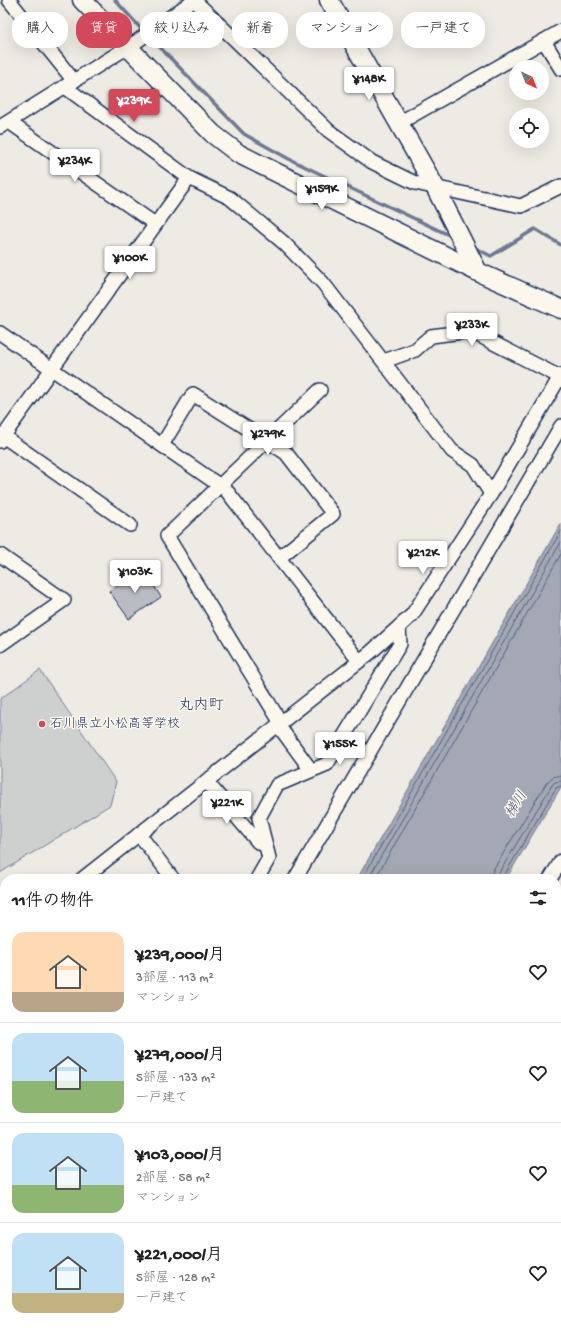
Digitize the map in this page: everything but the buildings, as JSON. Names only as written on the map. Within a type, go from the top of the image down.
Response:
[{"type":"street","points":[[9,0],[70,84],[189,178],[230,198],[284,243],[323,283],[452,451],[473,464],[491,494]]},
{"type":"street","points":[[82,0],[95,12]]},
{"type":"street","points":[[561,186],[521,206],[415,183],[372,162],[328,131],[194,0],[132,45],[213,134],[239,154],[478,272],[561,309]]},
{"type":"street","points":[[329,0],[435,187],[469,257],[478,272]]},
{"type":"street","points":[[399,123],[561,31]]},
{"type":"street","points":[[544,40],[561,69]]},
{"type":"street","points":[[127,48],[4,125],[155,224]]},
{"type":"street","points":[[130,525],[1,437],[189,178]]},
{"type":"street","points":[[88,874],[359,661],[412,615],[491,494],[561,376],[470,331],[430,336],[415,350],[384,362]]},
{"type":"street","points":[[0,333],[226,490],[359,661]]},
{"type":"street","points":[[311,770],[279,724],[167,536],[320,390]]},
{"type":"street","points":[[162,445],[193,394],[286,453],[333,514],[279,558]]},
{"type":"street","points":[[298,874],[561,426]]},
{"type":"street","points":[[0,555],[64,600],[0,645]]},
{"type":"street","points":[[260,874],[269,858],[259,818],[277,786],[327,764],[400,644],[399,627]]},
{"type":"street","points":[[206,781],[258,842],[266,846]]},
{"type":"street","points":[[139,834],[169,874]]},
{"type":"street","points":[[553,874],[561,861]]},
{"type":"shaded area","name":"石川県立小松高等学校","points":[[40,670],[116,782],[110,805],[0,873],[0,699]]},
{"type":"water","name":"梯川","points":[[561,523],[561,787],[509,874],[360,874]]},
{"type":"waterway","points":[[115,0],[140,28]]},
{"type":"waterway","points":[[161,48],[244,134],[289,159],[453,237]]},
{"type":"waterway","points":[[473,247],[491,256],[535,229],[561,245]]},
{"type":"place","name":"石川県立小松高等学校","points":[[42,724]]},
{"type":"district","name":"丸内町","points":[[201,706]]}]
